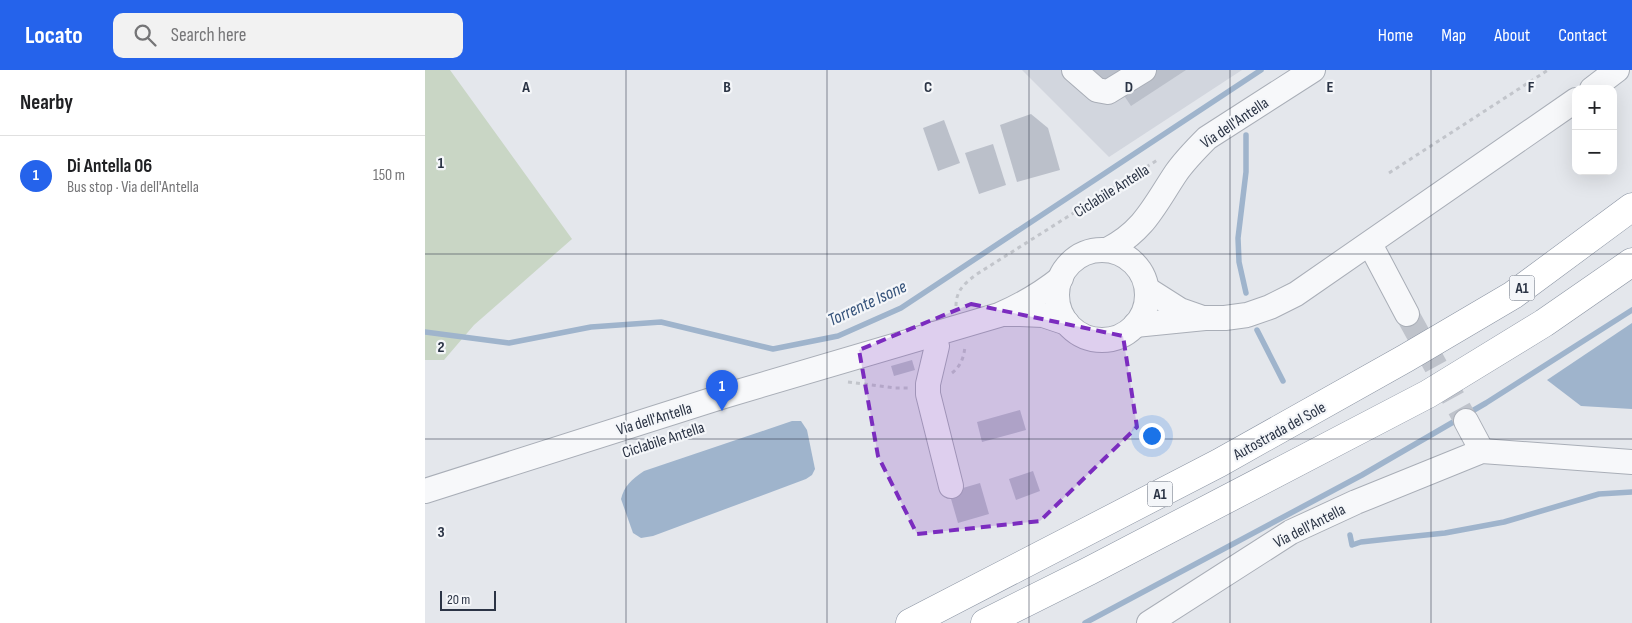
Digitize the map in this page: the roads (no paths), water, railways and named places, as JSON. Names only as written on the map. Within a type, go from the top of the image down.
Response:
[{"type":"highway","name":"Autostrada del Sole","points":[[910,623],[1219,463],[1406,358],[1513,294],[1632,207]]},
{"type":"highway","name":"A1","points":[[985,623],[1115,558],[1428,394],[1544,323],[1632,262]]},
{"type":"street","points":[[1074,70],[1097,90],[1108,92],[1144,70]]},
{"type":"street","name":"Via dell'Antella","points":[[425,491],[623,428],[999,315],[1029,301],[1061,278],[1066,268],[1074,260],[1095,250],[1107,250],[1122,242],[1137,230],[1177,171],[1207,138],[1313,70]]},
{"type":"street","points":[[1597,85],[1617,70]]},
{"type":"street","points":[[1135,325],[1247,315],[1270,307],[1296,294],[1572,103]]},
{"type":"street","name":"Via dell'Antella","points":[[1135,264],[1138,247],[1151,212]]},
{"type":"street","points":[[1370,244],[1407,314]]},
{"type":"street","points":[[1107,250],[1122,254],[1135,264],[1145,280],[1147,302],[1135,325]]},
{"type":"street","points":[[1061,278],[1058,301],[1061,313],[1067,323]]},
{"type":"street","points":[[1147,289],[1179,310],[1205,318]]},
{"type":"street","name":"Via dell'Antella","points":[[999,315],[1043,315],[1067,323],[1077,332],[1088,338],[1101,340],[1125,333],[1135,325]]},
{"type":"street","points":[[933,334],[937,346],[928,384],[928,394],[951,486]]},
{"type":"street","points":[[1466,421],[1482,451]]},
{"type":"street","name":"Via dell'Antella","points":[[1149,623],[1291,532],[1355,502],[1482,451],[1632,462]]},
{"type":"water","points":[[1632,323],[1632,409],[1581,406],[1547,380]]},
{"type":"water","points":[[792,421],[801,421],[807,430],[815,469],[812,475],[806,479],[653,536],[641,538],[633,533],[621,499],[626,487],[644,471]]},
{"type":"waterway","name":"Torrente Isone","points":[[425,332],[509,343],[591,327],[661,322],[773,349],[838,336],[901,308],[1261,70]]},
{"type":"waterway","points":[[1246,135],[1246,172],[1238,238],[1239,262],[1246,293]]},
{"type":"waterway","points":[[1085,623],[1362,475],[1486,403],[1632,310]]},
{"type":"waterway","points":[[1257,330],[1283,381]]},
{"type":"waterway","points":[[1350,535],[1352,545],[1361,542],[1445,533],[1504,522],[1599,494],[1632,492]]},
{"type":"tunnel","points":[[1407,314],[1466,421]]},
{"type":"place","name":"Di Antella 06","points":[[722,411]]}]
